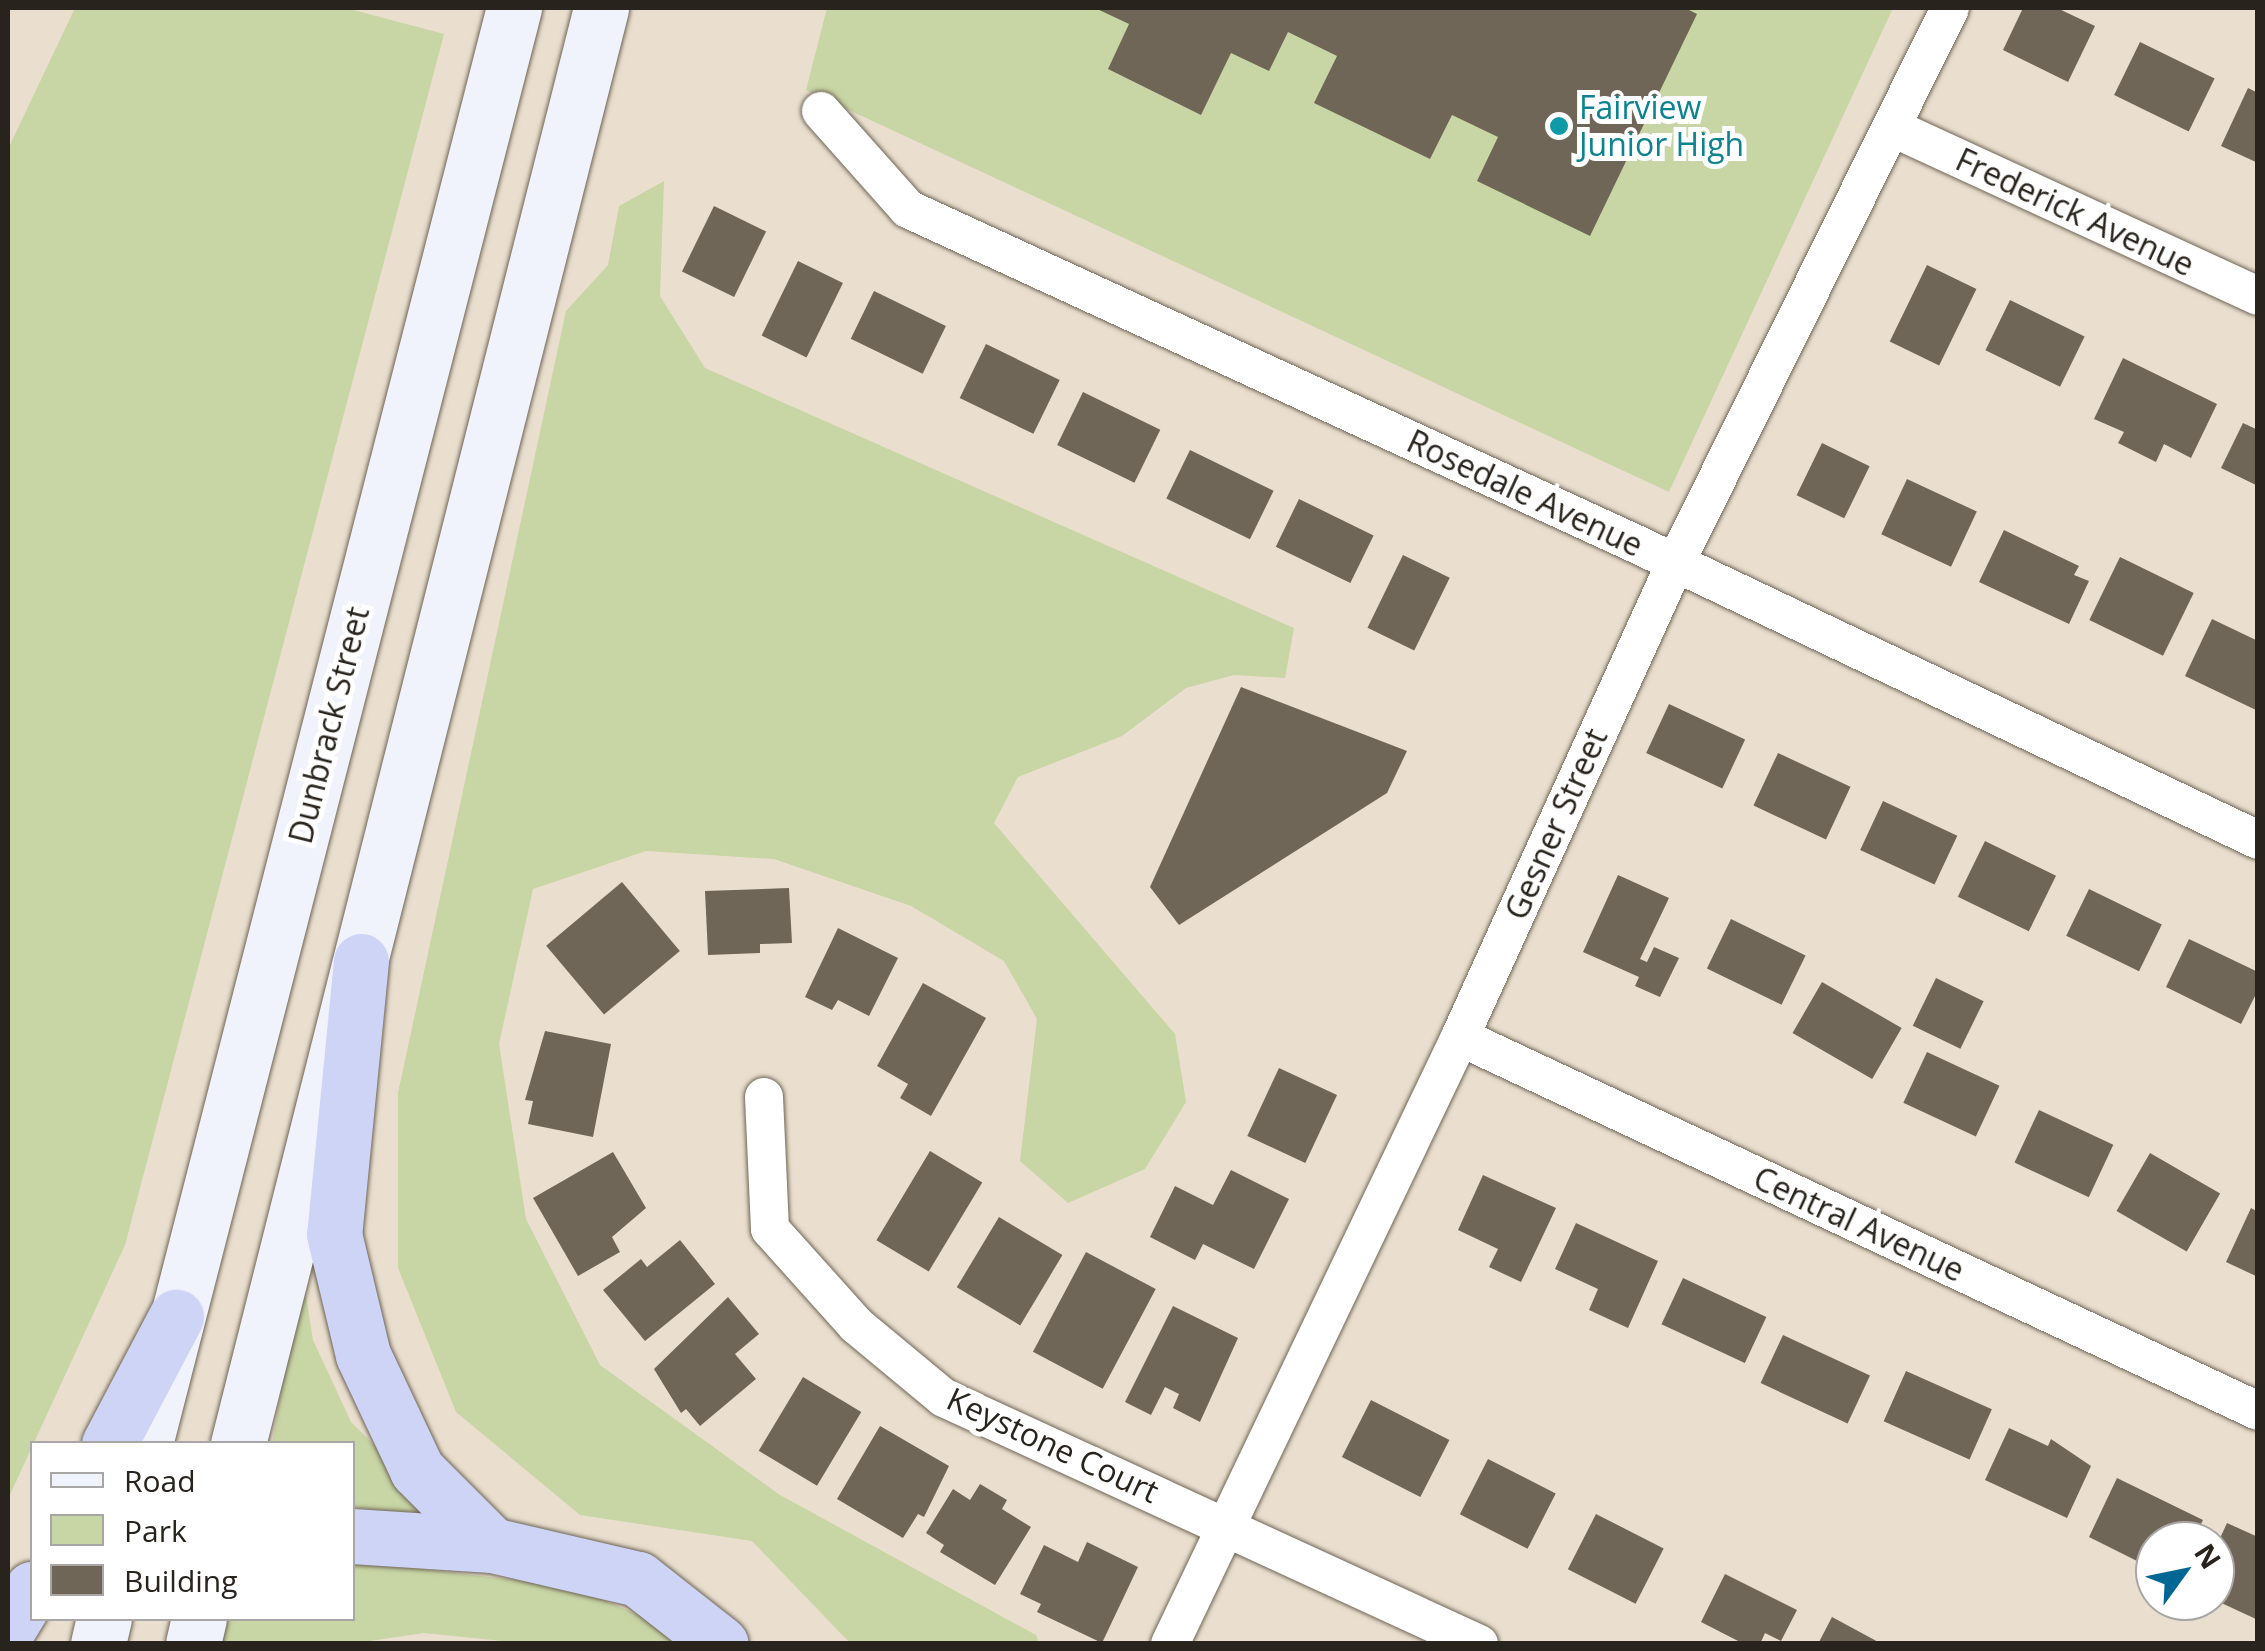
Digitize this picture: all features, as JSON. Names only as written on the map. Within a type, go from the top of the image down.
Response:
[{"type":"highway","points":[[361,962],[334,1234],[363,1355],[417,1470],[492,1545]]},
{"type":"highway","points":[[111,1441],[176,1317]]},
{"type":"highway","points":[[355,1536],[492,1545],[638,1579],[721,1644]]},
{"type":"highway","points":[[8,1629],[30,1592]]},
{"type":"main road","name":"Dunbrack Street","points":[[146,1441],[514,8]]},
{"type":"main road","points":[[239,1441],[601,8]]},
{"type":"street","name":"Gesner Street","points":[[1170,1644],[1460,1037],[1675,564],[1950,8]]},
{"type":"street","name":"Rosedale Avenue","points":[[821,111],[908,208],[2258,840]]},
{"type":"street","name":"Frederick Avenue","points":[[1893,128],[2258,296]]},
{"type":"street","name":"Central Avenue","points":[[1460,1037],[2258,1411]]},
{"type":"street","name":"Keystone Court","points":[[764,1097],[770,1229],[856,1325],[944,1398],[1479,1644]]},
{"type":"green space","points":[[75,8],[346,8],[444,34],[125,1245],[35,1441],[30,1441],[30,1451],[8,1499],[8,149]]},
{"type":"green space","points":[[827,8],[1893,8],[1669,492],[806,90]]},
{"type":"green space","points":[[664,181],[660,296],[705,368],[1294,628],[1285,678],[1234,675],[1186,688],[1122,736],[1018,777],[994,823],[1175,1034],[1186,1102],[1145,1169],[1068,1203],[1020,1161],[1037,1019],[1004,961],[911,906],[774,859],[646,851],[533,889],[499,1044],[526,1219],[600,1365],[780,1495],[1036,1635],[1039,1643],[850,1643],[752,1541],[580,1515],[456,1412],[398,1268],[398,1093],[566,311],[608,265],[619,206]]},
{"type":"green space","points":[[302,1270],[313,1340],[351,1422],[448,1518],[355,1507],[355,1441],[273,1441]]},
{"type":"green space","points":[[355,1561],[573,1587],[648,1619],[678,1643],[531,1644],[424,1633],[349,1644],[213,1644],[219,1621],[355,1621]]},
{"type":"building","name":"Fairview Junior High","points":[[1095,8],[1685,8],[1697,14],[1590,236],[1477,181],[1498,137],[1452,115],[1430,159],[1314,103],[1337,56],[1288,32],[1269,71],[1231,53],[1201,115],[1108,69],[1129,24]]},
{"type":"building","points":[[2023,8],[2057,8],[2095,26],[2068,82],[2003,50]]},
{"type":"building","points":[[2140,42],[2215,78],[2189,131],[2114,95]]},
{"type":"building","points":[[2248,88],[2258,93],[2258,163],[2221,146]]},
{"type":"building","points":[[714,206],[766,231],[734,297],[682,272]]},
{"type":"building","points":[[798,261],[843,283],[807,358],[762,336]]},
{"type":"building","points":[[1927,265],[1976,289],[1939,366],[1890,341]]},
{"type":"building","points":[[874,291],[946,326],[923,374],[851,339]]},
{"type":"building","points":[[2010,300],[2085,336],[2060,387],[1985,350]]},
{"type":"building","points":[[986,344],[1060,380],[1033,434],[960,398]]},
{"type":"building","points":[[2123,358],[2217,404],[2191,458],[2164,444],[2156,462],[2118,443],[2124,432],[2094,419]]},
{"type":"building","points":[[1083,392],[1160,430],[1134,483],[1057,445]]},
{"type":"building","points":[[2243,423],[2258,430],[2258,486],[2221,468]]},
{"type":"building","points":[[1822,443],[1870,466],[1844,518],[1797,495]]},
{"type":"building","points":[[1190,450],[1274,491],[1250,539],[1166,499]]},
{"type":"building","points":[[1907,479],[1977,512],[1951,567],[1881,534]]},
{"type":"building","points":[[1299,499],[1374,535],[1350,583],[1276,547]]},
{"type":"building","points":[[2004,530],[2079,566],[2074,575],[2089,581],[2069,624],[1979,582]]},
{"type":"building","points":[[1403,555],[1450,578],[1414,651],[1367,628]]},
{"type":"building","points":[[2120,557],[2194,593],[2163,656],[2089,620]]},
{"type":"building","points":[[2212,619],[2258,641],[2258,711],[2185,676]]},
{"type":"building","points":[[1241,687],[1407,751],[1387,793],[1179,925],[1150,887]]},
{"type":"building","points":[[1669,704],[1745,739],[1722,788],[1646,753]]},
{"type":"building","points":[[1778,753],[1851,787],[1826,839],[1753,806]]},
{"type":"building","points":[[1883,801],[1957,836],[1934,885],[1860,850]]},
{"type":"building","points":[[1985,841],[2056,876],[2029,931],[1958,897]]},
{"type":"building","points":[[1618,875],[1669,898],[1640,959],[1647,962],[1654,947],[1679,958],[1660,997],[1635,986],[1639,977],[1583,952]]},
{"type":"building","points":[[622,882],[680,951],[604,1015],[546,946]]},
{"type":"building","points":[[789,888],[792,943],[760,944],[760,953],[708,955],[705,891]]},
{"type":"building","points":[[2089,889],[2162,925],[2139,971],[2066,936]]},
{"type":"building","points":[[1731,919],[1806,955],[1781,1005],[1707,968]]},
{"type":"building","points":[[838,928],[898,958],[869,1016],[838,1000],[832,1010],[805,997]]},
{"type":"building","points":[[2189,939],[2258,972],[2258,990],[2241,1024],[2166,987]]},
{"type":"building","points":[[1936,978],[1984,1001],[1960,1049],[1913,1026]]},
{"type":"building","points":[[1822,982],[1902,1028],[1872,1079],[1793,1033]]},
{"type":"building","points":[[923,983],[986,1018],[931,1116],[900,1098],[908,1084],[877,1066]]},
{"type":"building","points":[[545,1031],[611,1044],[593,1137],[528,1124],[533,1101],[525,1100]]},
{"type":"building","points":[[1927,1052],[2000,1086],[1976,1137],[1903,1103]]},
{"type":"building","points":[[1279,1068],[1337,1095],[1305,1163],[1247,1136]]},
{"type":"building","points":[[2039,1110],[2113,1145],[2089,1197],[2014,1163]]},
{"type":"building","points":[[930,1151],[982,1182],[929,1272],[876,1240]]},
{"type":"building","points":[[613,1152],[646,1208],[612,1237],[620,1252],[578,1276],[533,1198]]},
{"type":"building","points":[[2150,1153],[2220,1193],[2187,1252],[2116,1211]]},
{"type":"building","points":[[1231,1170],[1289,1199],[1254,1269],[1203,1244],[1195,1260],[1150,1237],[1175,1186],[1213,1205]]},
{"type":"building","points":[[1483,1175],[1556,1208],[1521,1282],[1489,1267],[1498,1249],[1458,1230]]},
{"type":"building","points":[[2251,1208],[2258,1212],[2258,1277],[2226,1262]]},
{"type":"building","points":[[999,1217],[1062,1255],[1020,1325],[957,1287]]},
{"type":"building","points":[[1576,1223],[1658,1261],[1628,1328],[1589,1310],[1598,1289],[1555,1269]]},
{"type":"building","points":[[680,1240],[715,1284],[645,1341],[603,1290],[641,1259],[647,1267]]},
{"type":"building","points":[[1086,1252],[1156,1289],[1103,1389],[1033,1352]]},
{"type":"building","points":[[1683,1278],[1766,1317],[1745,1363],[1661,1324]]},
{"type":"building","points":[[728,1297],[759,1334],[735,1354],[756,1379],[700,1426],[686,1409],[681,1413],[654,1369]]},
{"type":"building","points":[[1173,1306],[1238,1338],[1200,1422],[1173,1408],[1179,1394],[1165,1387],[1151,1415],[1125,1402]]},
{"type":"building","points":[[1783,1335],[1870,1376],[1848,1424],[1761,1383]]},
{"type":"building","points":[[1906,1371],[1992,1409],[1970,1459],[1884,1421]]},
{"type":"building","points":[[803,1377],[861,1412],[817,1486],[759,1451]]},
{"type":"building","points":[[1371,1400],[1449,1440],[1420,1497],[1342,1457]]},
{"type":"building","points":[[880,1426],[949,1466],[924,1517],[918,1514],[903,1538],[837,1499]]},
{"type":"building","points":[[2009,1428],[2048,1446],[2051,1439],[2091,1466],[2067,1518],[1985,1480]]},
{"type":"building","points":[[1488,1459],[1556,1494],[1528,1549],[1460,1514]]},
{"type":"building","points":[[2117,1478],[2203,1520],[2135,1521],[2135,1560],[2089,1537]]},
{"type":"building","points":[[980,1484],[1007,1500],[1002,1509],[1031,1527],[995,1585],[940,1552],[944,1545],[926,1533],[953,1489],[970,1500]]},
{"type":"building","points":[[1596,1514],[1664,1549],[1636,1604],[1568,1569]]},
{"type":"building","points":[[2235,1527],[2258,1537],[2258,1620],[2235,1609]]},
{"type":"building","points":[[1087,1542],[1138,1567],[1102,1643],[1037,1612],[1041,1604],[1020,1594],[1044,1545],[1078,1562]]},
{"type":"building","points":[[1725,1574],[1797,1610],[1781,1641],[1765,1633],[1760,1644],[1744,1644],[1701,1622]]},
{"type":"building","points":[[1832,1617],[1882,1644],[1818,1644]]},
{"type":"place","name":"Fairview Junior High","points":[[1559,126]]}]
